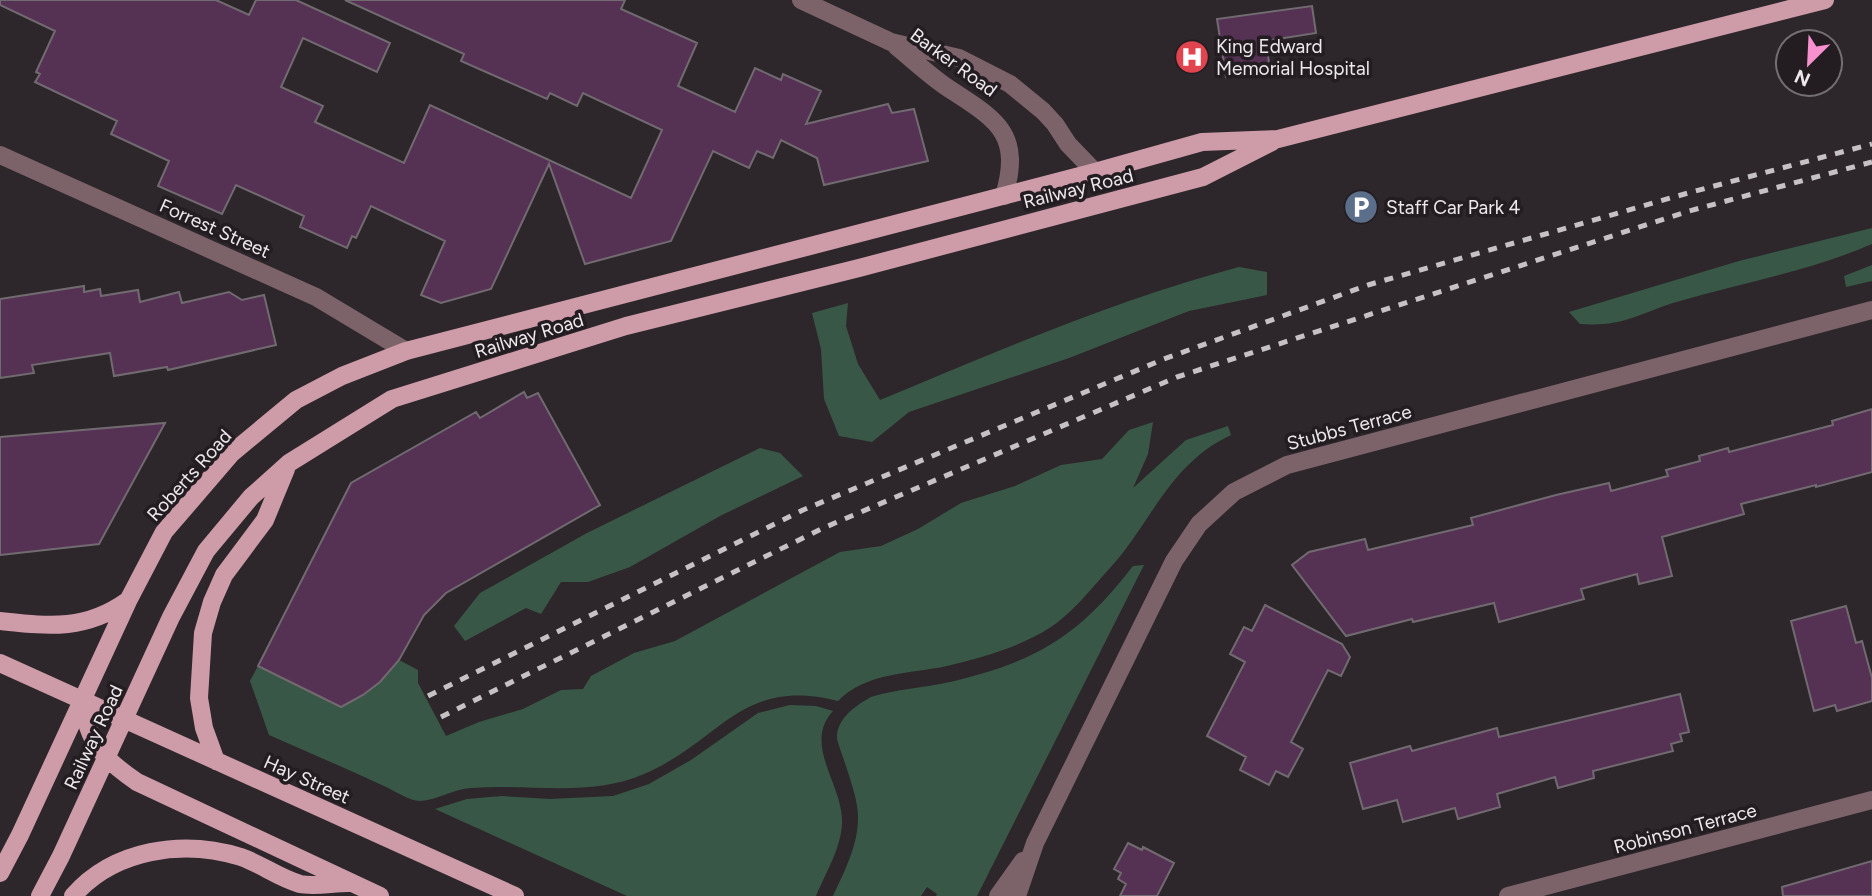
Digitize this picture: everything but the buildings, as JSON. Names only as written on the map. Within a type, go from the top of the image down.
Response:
[{"type":"main road","name":"Railway Road","points":[[590,303],[1202,142],[1278,139],[1825,0]]},
{"type":"main road","name":"Railway Road","points":[[40,896],[171,617],[206,551],[251,497],[289,463],[392,399],[626,326],[1203,177],[1278,139]]},
{"type":"main road","name":"Roberts Road","points":[[0,873],[164,532],[232,453],[296,400],[342,376],[406,351],[590,303]]},
{"type":"main road","points":[[216,761],[204,728],[199,698],[204,633],[212,602],[224,575],[265,520],[289,463]]},
{"type":"main road","points":[[0,621],[57,626],[76,624],[110,613],[130,599]]},
{"type":"main road","name":"Hay Street","points":[[0,663],[515,896]]},
{"type":"main road","points":[[82,700],[89,733],[106,758],[137,782],[380,896]]},
{"type":"main road","points":[[73,896],[98,873],[134,856],[150,851],[192,847],[241,857],[301,884],[351,883]]},
{"type":"street","name":"Barker Road","points":[[801,0],[891,42],[958,58],[1010,84],[1049,118],[1068,144],[1095,172]]},
{"type":"street","name":"Barker Road","points":[[891,42],[947,87],[991,116],[1000,127],[1011,158],[1010,177],[1004,195]]},
{"type":"street","name":"Forrest Street","points":[[0,155],[316,297],[406,351]]},
{"type":"street","name":"Stubbs Terrace","points":[[1017,896],[1035,843],[1174,561],[1199,524],[1234,492],[1287,465],[1872,310]]},
{"type":"street","name":"Robinson Terrace","points":[[1508,896],[1872,800]]},
{"type":"street","name":"Stubbs Terrace","points":[[999,896],[1035,843]]},
{"type":"green space","points":[[1872,228],[1872,244],[1848,254],[1673,303],[1628,319],[1607,324],[1580,324],[1569,312],[1739,261]]},
{"type":"green space","points":[[1872,265],[1872,281],[1846,287],[1844,276]]},
{"type":"green space","points":[[1239,267],[1267,272],[1267,295],[1189,311],[1069,358],[909,412],[872,442],[839,436],[824,399],[821,349],[812,313],[848,303],[846,326],[858,364],[880,400],[1102,311]]},
{"type":"green space","points":[[1153,422],[1148,454],[1133,488],[1186,440],[1228,426],[1231,435],[1213,445],[1183,470],[1125,550],[1079,603],[1051,627],[1014,646],[988,655],[947,666],[875,679],[849,691],[838,701],[805,696],[778,697],[754,704],[670,760],[644,774],[623,781],[580,788],[471,788],[416,801],[269,735],[250,681],[258,666],[341,707],[372,686],[399,660],[418,670],[418,683],[446,736],[479,722],[523,709],[561,690],[583,689],[591,676],[634,653],[675,641],[840,552],[881,546],[918,529],[961,503],[1015,486],[1061,465],[1102,459],[1129,430]]},
{"type":"green space","points":[[760,448],[780,453],[803,476],[720,516],[630,567],[588,582],[561,582],[541,614],[526,608],[465,641],[454,626],[480,593],[587,533]]},
{"type":"green space","points":[[1144,565],[977,896],[936,896],[937,894],[927,887],[921,896],[833,896],[850,858],[857,828],[856,800],[837,739],[843,719],[871,697],[950,682],[1031,655],[1054,643],[1094,611],[1133,566]]},
{"type":"green space","points":[[790,705],[816,706],[833,711],[825,723],[822,750],[840,805],[842,829],[833,858],[816,896],[627,896],[435,809],[467,799],[502,796],[550,799],[613,796],[649,784],[691,760],[758,713]]},
{"type":"railway","points":[[428,696],[803,510],[1164,359],[1368,285],[1688,193],[1872,144]]},
{"type":"railway","points":[[441,717],[821,529],[1177,377],[1689,211],[1872,162]]},
{"type":"place","name":"King Edward Memorial Hospital","points":[[1192,57]]},
{"type":"place","name":"Staff Car Park 4","points":[[1361,207]]}]
